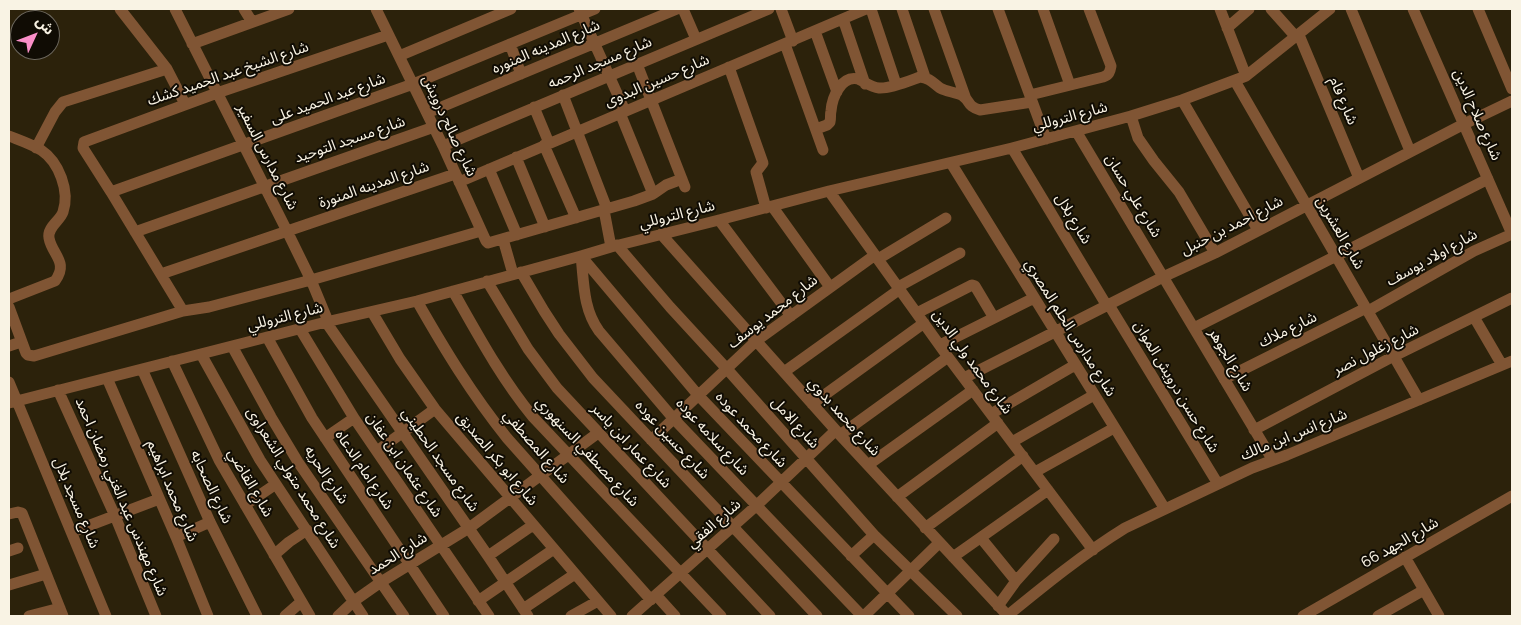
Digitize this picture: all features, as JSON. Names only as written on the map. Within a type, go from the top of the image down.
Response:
[{"type":"street","points":[[120,9],[167,69],[185,104]]},
{"type":"street","name":"شارع مدارس السفير","points":[[175,9],[311,280],[327,322]]},
{"type":"street","points":[[244,9],[252,22]]},
{"type":"street","points":[[192,44],[289,9]]},
{"type":"street","name":"شارع صالح درويش","points":[[376,9],[434,127],[481,231]]},
{"type":"street","points":[[399,56],[511,9]]},
{"type":"street","name":"شارع عبد الحميد على","points":[[111,192],[413,84],[510,44],[580,12],[596,9]]},
{"type":"street","name":"شارع المدينه المنوره","points":[[427,113],[677,9]]},
{"type":"street","points":[[683,9],[696,39]]},
{"type":"street","name":"شارع مسجد الرحمه","points":[[442,146],[769,9]]},
{"type":"street","points":[[781,9],[789,42],[823,150]]},
{"type":"street","name":"شارع حسين البدوى","points":[[457,178],[489,169],[866,9]]},
{"type":"street","points":[[871,9],[896,84]]},
{"type":"street","points":[[902,9],[925,77]]},
{"type":"street","points":[[934,9],[968,104],[972,108],[980,110],[1031,98],[1108,75],[1111,66],[1089,9]]},
{"type":"street","points":[[998,9],[1046,139]]},
{"type":"street","points":[[1043,9],[1070,85]]},
{"type":"street","points":[[1220,9],[1246,76]]},
{"type":"street","points":[[1227,28],[1249,9]]},
{"type":"street","name":"شارع فام","points":[[1272,9],[1297,36],[1360,178]]},
{"type":"street","points":[[1351,9],[1410,151]]},
{"type":"street","name":"شارع صلاح الدين","points":[[1413,9],[1512,234]]},
{"type":"street","points":[[1478,9],[1512,89]]},
{"type":"street","name":"شارع التروللي","points":[[12,402],[300,328],[417,301],[614,246],[829,191],[1012,148],[1130,116],[1182,100],[1246,76],[1297,36],[1326,10]]},
{"type":"street","points":[[580,12],[609,76],[653,194]]},
{"type":"street","points":[[843,19],[865,84]]},
{"type":"street","points":[[815,31],[837,92]]},
{"type":"street","name":"شارع الشيخ عبد الحميد كشك","points":[[111,192],[83,148],[85,140],[388,34]]},
{"type":"street","points":[[510,44],[520,74]]},
{"type":"street","points":[[9,307],[21,342],[28,355],[34,356],[183,311],[209,307],[311,280],[481,231],[488,243],[653,194],[663,187],[684,183],[637,64]]},
{"type":"street","points":[[729,68],[762,163],[756,172],[769,207],[830,288]]},
{"type":"street","points":[[36,148],[55,112],[63,102],[167,69]]},
{"type":"street","points":[[816,129],[830,122],[831,108],[837,92],[841,84],[848,79],[857,79],[865,84],[885,88],[925,77],[941,88],[959,94],[966,99]]},
{"type":"street","name":"شارع العشرين","points":[[1235,81],[1419,400]]},
{"type":"street","points":[[563,95],[605,209],[614,246]]},
{"type":"street","points":[[1182,100],[1258,230]]},
{"type":"street","name":"شارع احمد بن حنبل","points":[[964,378],[1163,277],[1215,253],[1410,151],[1512,101]]},
{"type":"street","points":[[534,107],[546,144],[576,218]]},
{"type":"street","points":[[1130,116],[1142,144],[1179,192],[1215,253]]},
{"type":"street","name":"شارع مسجد التوحيد","points":[[135,232],[434,127]]},
{"type":"street","name":"شارع علي حسان","points":[[1076,131],[1163,277]]},
{"type":"street","points":[[9,136],[42,151],[53,162],[64,182],[63,213],[49,232],[49,239],[59,260],[61,270],[56,280],[9,299]]},
{"type":"street","name":"شارع بلال","points":[[1012,148],[1108,306]]},
{"type":"street","points":[[516,157],[545,227]]},
{"type":"street","name":"شارع مدارس الحلم المصري","points":[[951,163],[1165,509]]},
{"type":"street","points":[[489,169],[517,235]]},
{"type":"street","name":"شارع المدينه المنورة","points":[[161,274],[287,231],[457,178]]},
{"type":"street","points":[[1194,328],[1488,179]]},
{"type":"street","name":"شارع محمد ولي الدين","points":[[829,191],[948,357],[1093,550]]},
{"type":"street","points":[[111,192],[183,311]]},
{"type":"street","name":"شارع محمد يوسف","points":[[650,440],[756,341],[876,257],[946,218]]},
{"type":"street","points":[[719,220],[791,316]]},
{"type":"street","name":"شارع محمد بدوي","points":[[661,234],[838,433],[1008,616]]},
{"type":"street","name":"شارع اولاد يوسف","points":[[1367,310],[1474,251],[1512,234]]},
{"type":"street","name":"شارع حسين عوده","points":[[503,239],[517,273],[593,378],[817,616]]},
{"type":"street","name":"شارع الامل","points":[[614,246],[727,368],[874,534],[957,616]]},
{"type":"street","points":[[784,372],[899,288],[960,253]]},
{"type":"street","name":"شارع محمد عوده","points":[[581,256],[698,395],[909,616]]},
{"type":"street","name":"شارع سلامه عوده","points":[[581,256],[586,303],[593,322],[673,418],[863,616]]},
{"type":"street","name":"شارع الجوهر","points":[[1163,277],[1272,459]]},
{"type":"street","name":"شارع عمار ابن ياسر","points":[[487,281],[515,329],[542,369],[562,394],[770,616]]},
{"type":"street","points":[[917,313],[972,285],[975,286],[994,318]]},
{"type":"street","name":"شارع مصطفي السنهوري","points":[[453,291],[500,373],[533,417],[721,616]]},
{"type":"street","points":[[940,345],[1034,298]]},
{"type":"street","name":"شارع زغلول نصر","points":[[1254,430],[1394,356],[1512,298]]},
{"type":"street","name":"شارع المصطفي","points":[[417,301],[447,354],[502,431],[653,597],[675,616]]},
{"type":"street","name":"شارع حسن درويش الموان","points":[[1108,306],[1218,484]]},
{"type":"street","name":"شارع ملاك","points":[[1224,379],[1367,310]]},
{"type":"street","name":"شارع ابو بكر الصديق","points":[[372,312],[400,359],[435,409],[611,616]]},
{"type":"street","points":[[1474,317],[1509,364]]},
{"type":"street","name":"شارع مسجد الحطيني","points":[[327,322],[526,612]]},
{"type":"street","points":[[812,404],[924,323]]},
{"type":"street","name":"شارع عثمان ابن عفان","points":[[300,328],[354,418],[489,616]]},
{"type":"street","name":"شارع امام الدعاه","points":[[267,337],[300,398],[325,438],[444,616]]},
{"type":"street","points":[[9,346],[21,342]]},
{"type":"street","name":"شارع الحريه","points":[[232,346],[298,462],[404,616]]},
{"type":"street","name":"شارع محمد متولي الشعراوى","points":[[201,354],[245,435],[364,616]]},
{"type":"street","name":"شارع الفقي","points":[[632,616],[733,527],[806,458],[838,433],[948,357]]},
{"type":"street","name":"شارع القاضي","points":[[172,361],[218,460],[310,616]]},
{"type":"street","name":"شارع انس ابن مالك","points":[[1008,616],[1047,584],[1124,528],[1272,459],[1287,455],[1509,364]]},
{"type":"street","points":[[897,497],[994,418],[1075,365]]},
{"type":"street","name":"شارع الصحابه","points":[[142,369],[210,522],[257,616]]},
{"type":"street","name":"شارع محمد ابراهيم","points":[[107,378],[208,616]]},
{"type":"street","name":"شارع مسجد بلال","points":[[9,382],[12,402],[72,532],[106,616]]},
{"type":"street","name":"شارع مهندس عبد الغني رمضان احمد","points":[[58,390],[115,516],[156,616]]},
{"type":"street","points":[[868,465],[973,390]]},
{"type":"street","points":[[1012,442],[1094,395]]},
{"type":"street","points":[[377,451],[435,409]]},
{"type":"street","points":[[325,438],[354,418]]},
{"type":"street","points":[[1035,472],[1114,428]]},
{"type":"street","name":"شارع الحمد","points":[[338,616],[354,601],[381,582],[469,528],[598,433]]},
{"type":"street","points":[[926,528],[1023,456]]},
{"type":"street","points":[[245,505],[276,484]]},
{"type":"street","points":[[953,558],[1048,490]]},
{"type":"street","name":"شارع الجهد 66","points":[[1302,616],[1512,497]]},
{"type":"street","points":[[72,532],[159,499]]},
{"type":"street","points":[[9,514],[22,513],[62,612],[29,616]]},
{"type":"street","points":[[176,537],[210,522]]},
{"type":"street","points":[[488,556],[533,525]]},
{"type":"street","points":[[274,555],[307,530]]},
{"type":"street","points":[[851,556],[874,534]]},
{"type":"street","points":[[981,538],[1016,581]]},
{"type":"street","points":[[998,606],[1016,581],[1054,539]]},
{"type":"street","points":[[863,616],[939,543]]},
{"type":"street","points":[[478,601],[554,550]]},
{"type":"street","points":[[1405,557],[1439,616]]},
{"type":"street","points":[[9,584],[46,574]]},
{"type":"street","points":[[526,612],[575,574]]},
{"type":"street","points":[[1378,616],[1395,612],[1424,590]]},
{"type":"street","points":[[571,616],[598,601]]},
{"type":"street","points":[[285,616],[301,602]]}]
